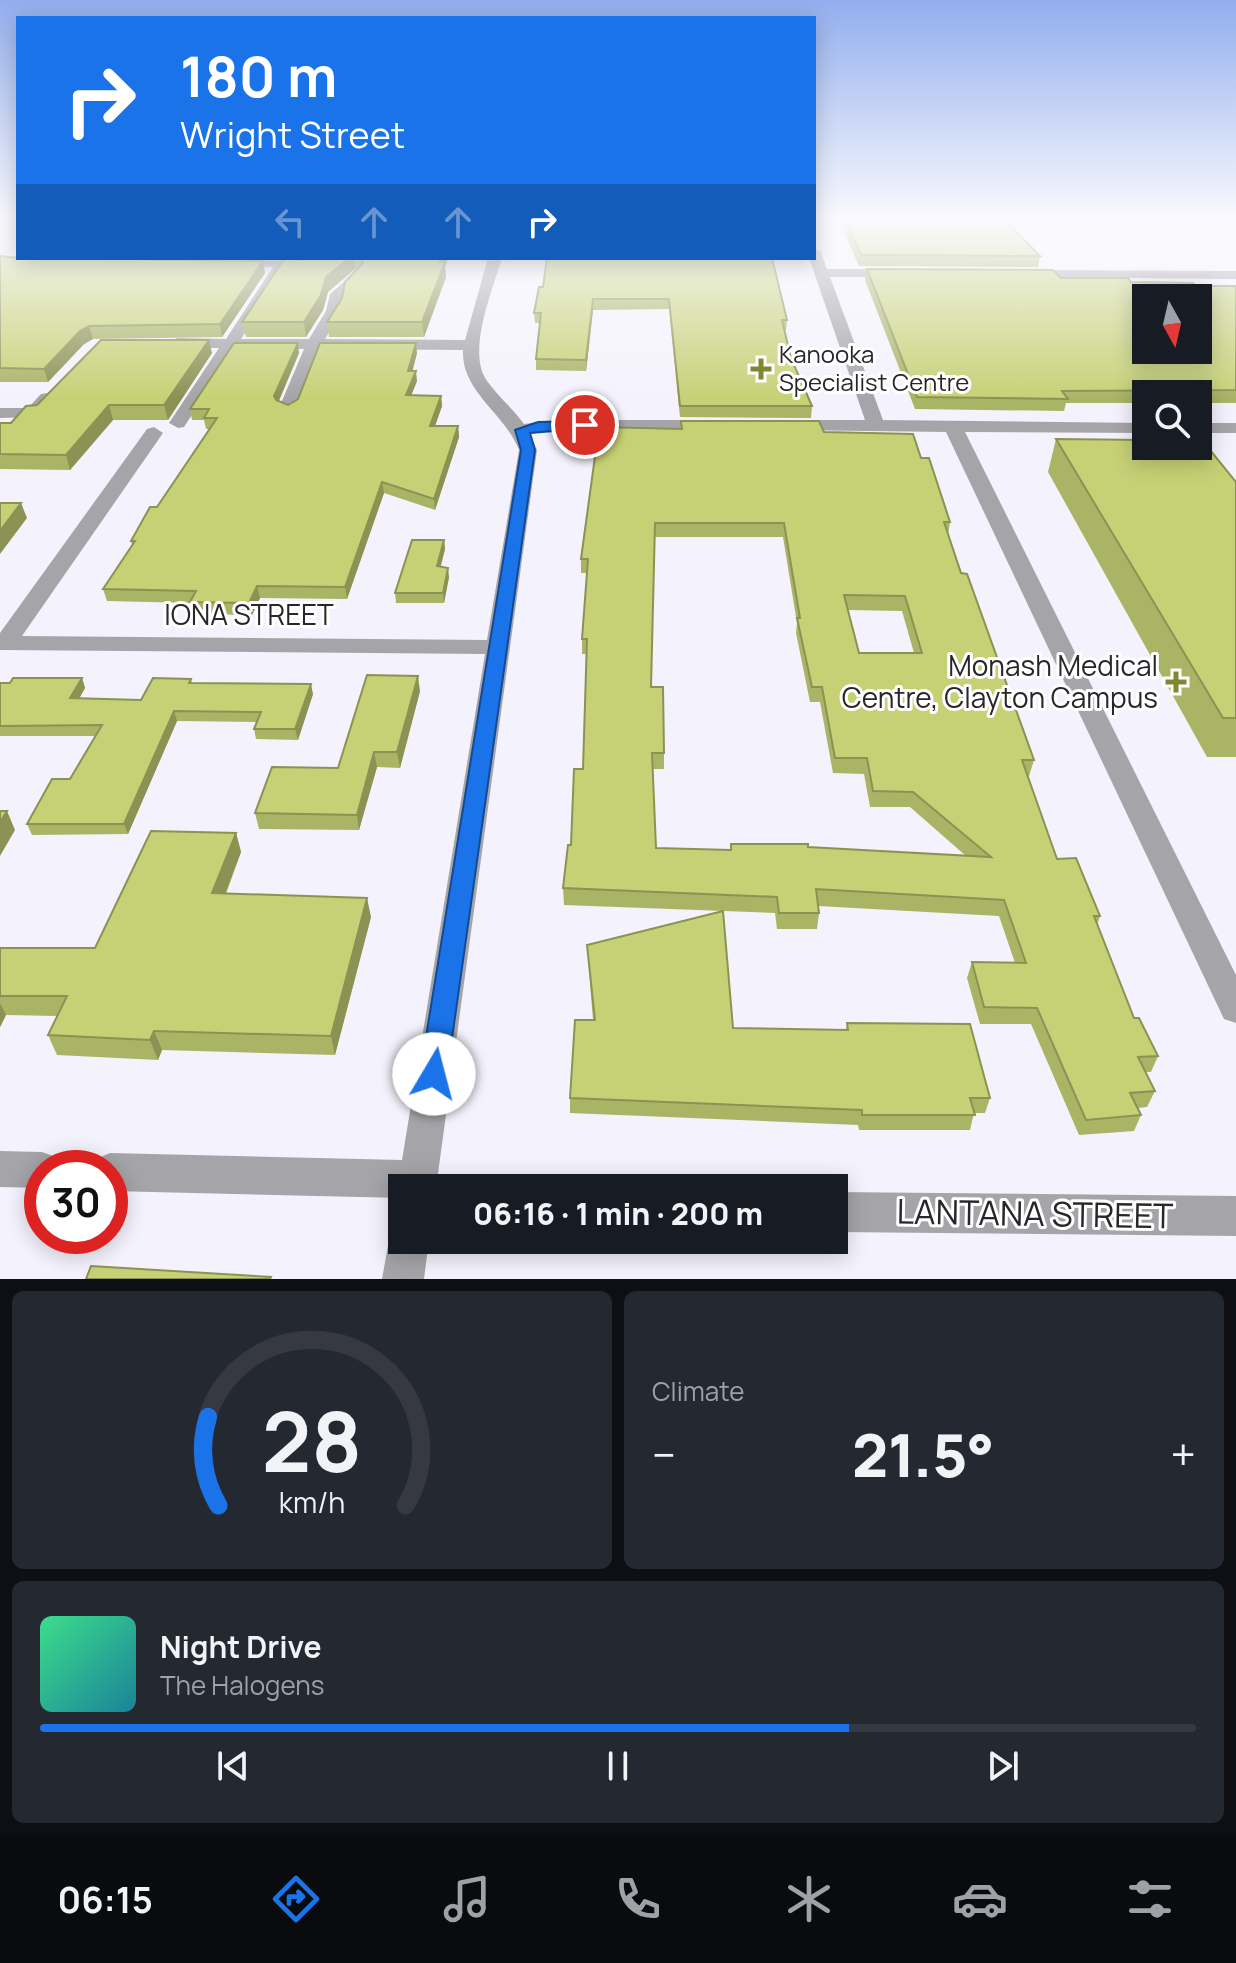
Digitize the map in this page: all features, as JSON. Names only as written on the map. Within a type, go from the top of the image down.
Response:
[{"type":"street","points":[[178,423],[271,280]]},
{"type":"street","points":[[288,408],[314,344],[334,311],[337,294],[351,280]]},
{"type":"street","points":[[419,1174],[528,450],[522,430],[475,377],[470,365],[471,345],[489,280]]},
{"type":"street","points":[[824,280],[876,425]]},
{"type":"street","points":[[157,343],[471,345]]},
{"type":"street","points":[[0,413],[33,413],[63,381]]},
{"type":"street","points":[[522,430],[555,425],[723,425]]},
{"type":"street","points":[[769,425],[1132,428]]},
{"type":"street","points":[[953,427],[1236,1009]]},
{"type":"street","points":[[1212,428],[1236,428]]},
{"type":"street","points":[[3,643],[154,433]]},
{"type":"street","name":"IONA STREET","points":[[3,643],[498,647]]},
{"type":"street","points":[[0,1169],[24,1170]]},
{"type":"street","points":[[128,1173],[388,1182]]},
{"type":"street","name":"LANTANA STREET","points":[[848,1212],[1236,1216]]},
{"type":"street","points":[[403,1279],[407,1254]]},
{"type":"building","points":[[0,280],[250,280],[220,324],[89,326],[80,331],[44,369],[0,368]]},
{"type":"building","points":[[270,280],[325,280],[321,295],[304,322],[242,322]]},
{"type":"building","points":[[438,280],[422,322],[327,322],[342,298],[345,282]]},
{"type":"building","points":[[544,280],[777,280],[787,320],[782,320],[791,358],[812,406],[680,406],[669,299],[593,299],[586,360],[536,359],[541,313],[534,313],[539,287],[543,287]]},
{"type":"building","points":[[871,280],[1129,280],[1193,283],[1132,284],[1132,364],[1212,364],[1212,286],[1236,286],[1236,390],[1212,390],[1212,380],[1132,380],[1132,391],[1062,391],[1068,399],[917,397]]},
{"type":"building","points":[[101,340],[209,340],[164,405],[109,405],[66,455],[0,454],[0,423],[11,423],[26,406],[37,405]]},
{"type":"building","points":[[234,343],[298,343],[274,396],[288,405],[298,399],[320,343],[416,343],[408,371],[416,371],[406,395],[441,396],[430,426],[458,426],[434,499],[382,482],[345,587],[257,586],[249,603],[190,602],[196,591],[103,589],[135,541],[131,541],[150,507],[157,507],[217,418],[204,418],[209,409],[190,409]]},
{"type":"building","points":[[681,421],[819,421],[824,432],[913,434],[921,458],[929,458],[950,522],[944,522],[961,573],[967,574],[1034,760],[1022,760],[1057,859],[1076,858],[1100,916],[1094,916],[1134,1018],[1139,1018],[1158,1056],[1138,1057],[1155,1091],[1130,1093],[1141,1115],[1086,1120],[1037,1008],[984,1007],[972,962],[1026,963],[1004,900],[816,889],[819,913],[779,913],[777,897],[563,888],[568,845],[571,845],[574,769],[583,769],[587,639],[582,639],[588,559],[581,559],[599,427],[682,429]],"holes":[[[655,523],[784,523],[800,618],[797,618],[812,687],[822,687],[835,758],[867,758],[873,791],[913,792],[991,857],[808,847],[808,844],[731,844],[731,850],[656,848],[652,753],[664,753],[663,687],[651,687]],[[844,595],[905,596],[922,653],[859,653]]]},
{"type":"building","points":[[1056,439],[1132,440],[1132,460],[1212,460],[1212,452],[1236,482],[1236,718],[1223,718]]},
{"type":"building","points":[[0,503],[21,503],[0,531]]},
{"type":"building","points":[[412,540],[444,540],[437,566],[448,568],[443,593],[395,593]]},
{"type":"building","points":[[367,675],[418,676],[397,752],[374,752],[357,815],[255,813],[272,767],[338,768]]},
{"type":"building","points":[[13,678],[82,678],[70,698],[141,700],[153,678],[191,679],[189,683],[311,684],[295,729],[254,729],[261,712],[174,711],[124,824],[27,824],[52,779],[70,779],[102,725],[0,726],[0,683],[10,683]]},
{"type":"building","points":[[151,831],[236,833],[212,893],[367,898],[331,1036],[154,1031],[150,1040],[48,1035],[67,996],[0,996],[0,948],[95,948]]},
{"type":"building","points":[[723,911],[733,1028],[848,1030],[847,1023],[970,1024],[990,1098],[970,1098],[975,1115],[862,1115],[862,1110],[570,1098],[575,1020],[595,1020],[587,945]]},
{"type":"building","points":[[91,1266],[271,1277],[86,1279]]},
{"type":"place","name":"Kanooka Specialist Centre","points":[[761,369]]},
{"type":"place","name":"Monash Medical Centre, Clayton Campus","points":[[1176,682]]},
{"type":"route","points":[[434,1074],[528,450],[522,430],[538,426],[585,425]]}]
